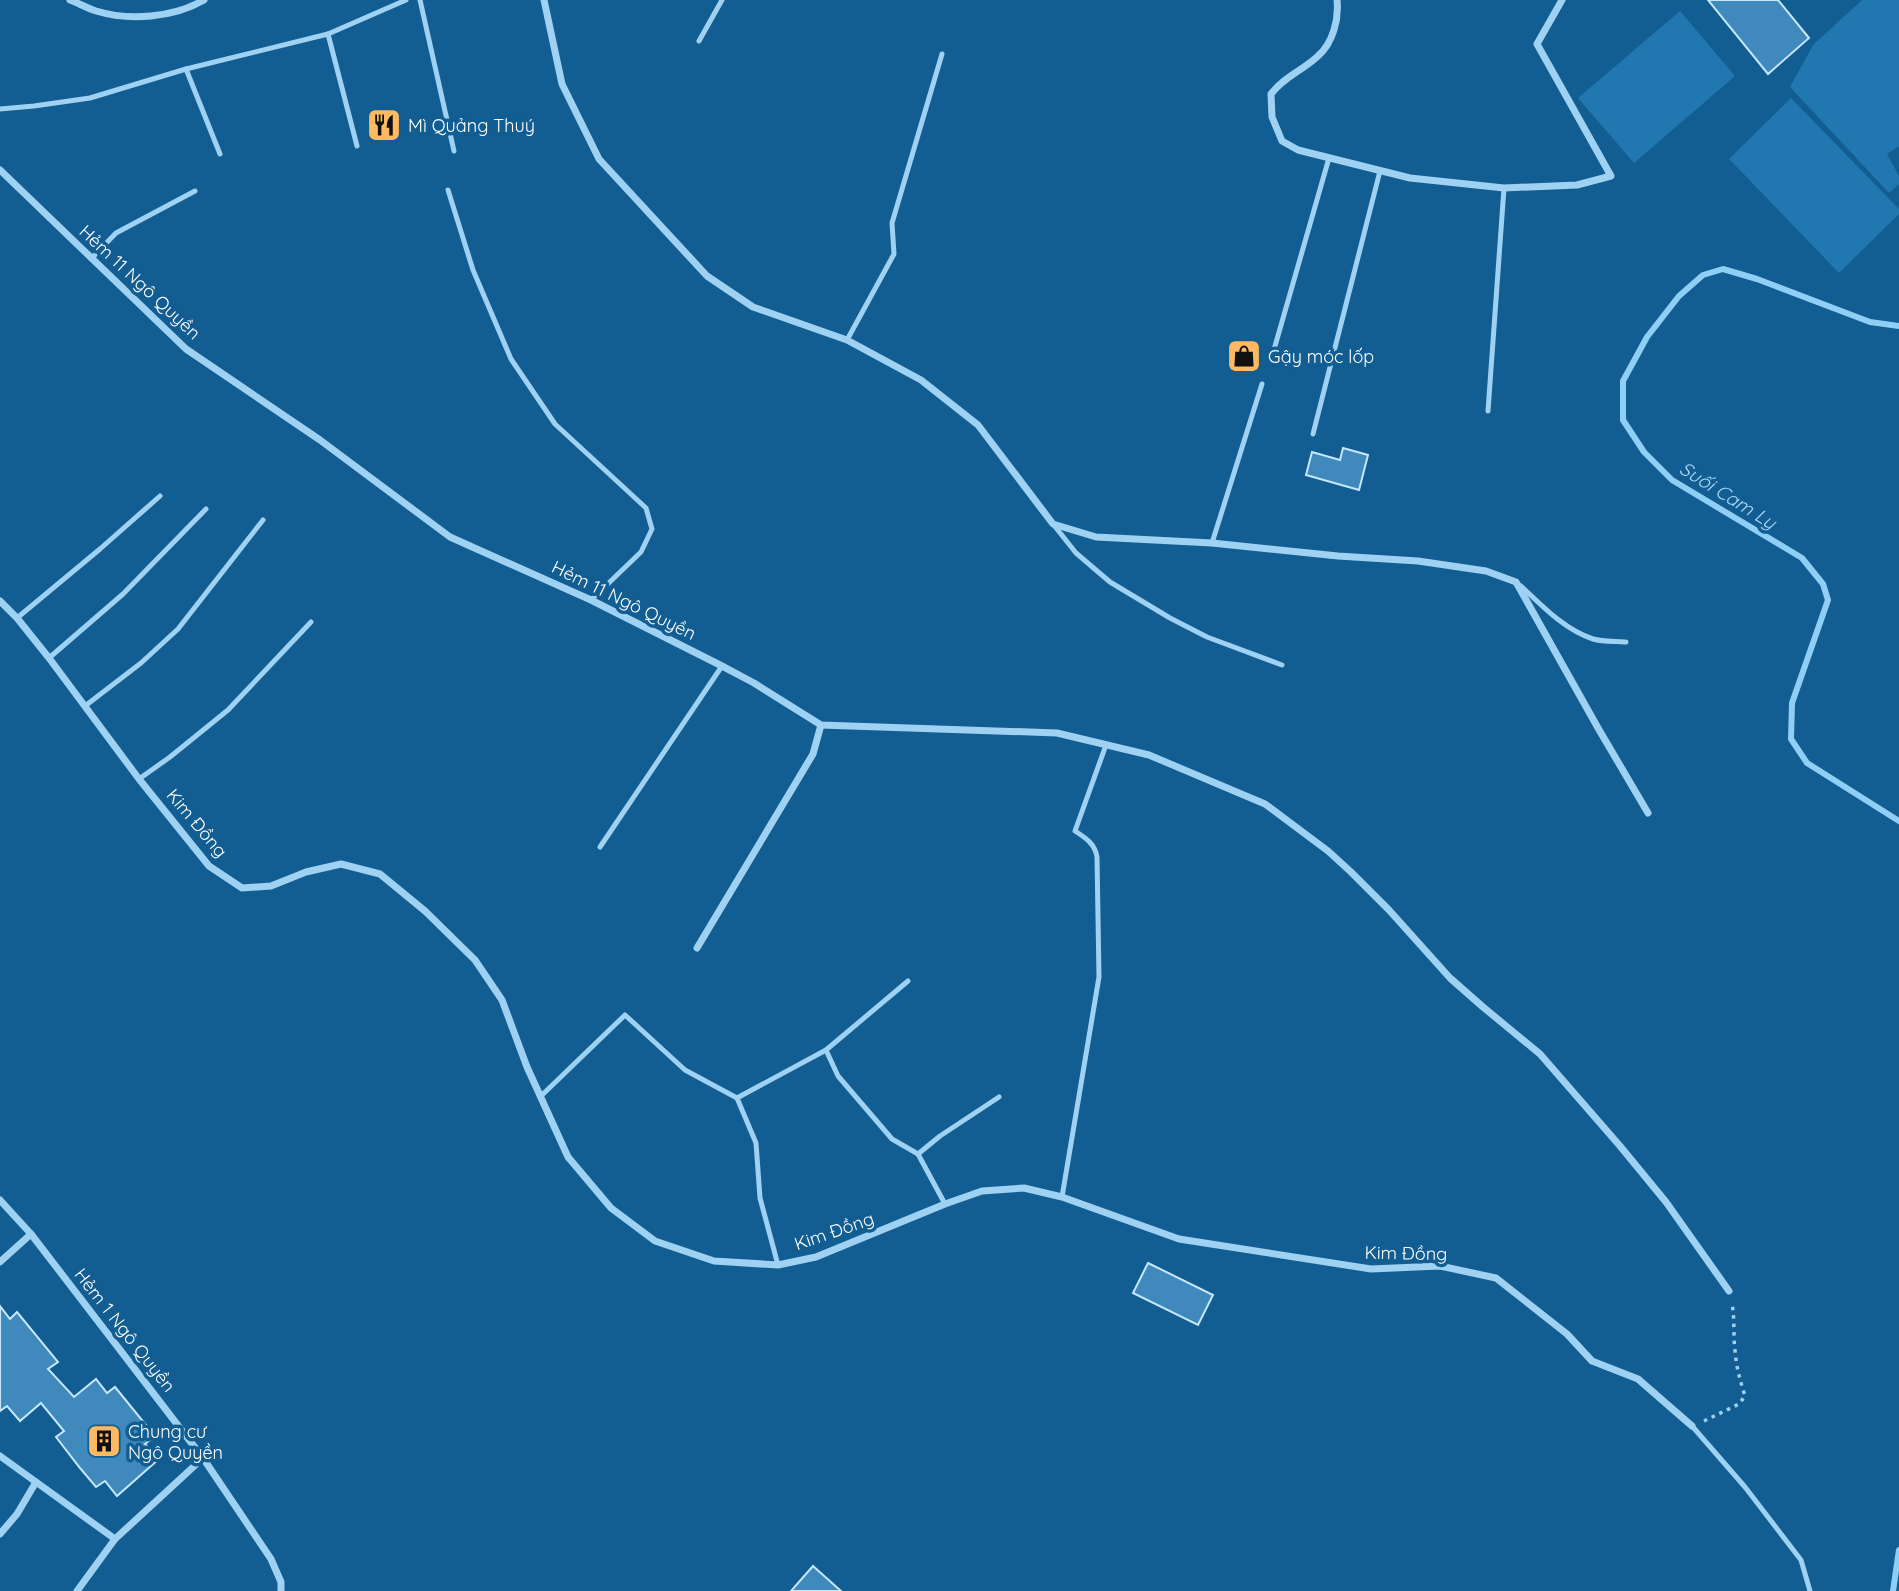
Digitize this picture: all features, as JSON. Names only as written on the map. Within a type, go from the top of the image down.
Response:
[{"type":"street","points":[[70,0],[96,11],[128,16],[164,14],[204,0]]},
{"type":"street","points":[[544,0],[562,84],[599,159],[707,275],[753,307],[847,340],[921,380],[978,425],[1053,524],[1096,537],[1418,561],[1486,571],[1516,582],[1648,813]]},
{"type":"street","points":[[1337,0],[1334,32],[1320,55],[1280,83],[1271,94],[1272,117],[1282,141],[1298,150],[1329,159],[1410,178],[1504,188],[1577,186],[1611,176],[1537,44],[1562,0]]},
{"type":"street","name":"Hẻm 11 Ngô Quyền","points":[[0,170],[186,349],[320,440],[450,537],[591,600],[722,666],[821,726]]},
{"type":"street","name":"Kim Đồng","points":[[0,601],[49,658],[139,779],[209,866],[242,888],[271,886],[306,872],[341,864],[380,874],[425,911],[475,960],[502,1000],[540,1097],[568,1157],[611,1208],[655,1241],[714,1261],[778,1265],[816,1257],[982,1191],[1024,1188],[1062,1197],[1179,1239],[1371,1269],[1440,1266],[1496,1278],[1567,1334],[1592,1362],[1638,1378],[1692,1426]]},
{"type":"street","points":[[696,948],[814,754],[821,726],[1057,733],[1149,755],[1265,804],[1328,851],[1389,910],[1450,978],[1540,1054],[1666,1202],[1729,1291]]},
{"type":"street","name":"Hẻm 1 Ngô Quyền","points":[[0,1200],[31,1234],[203,1458],[271,1559],[281,1582],[281,1591]]},
{"type":"street","points":[[0,1262],[31,1234]]},
{"type":"street","points":[[0,1456],[115,1539]]},
{"type":"street","points":[[77,1591],[115,1539],[203,1458]]},
{"type":"street","points":[[0,1534],[17,1514],[36,1482]]},
{"type":"lane","points":[[0,109],[90,98],[186,69],[328,34],[406,0]]},
{"type":"lane","points":[[420,0],[454,151]]},
{"type":"lane","points":[[699,41],[722,0]]},
{"type":"lane","points":[[328,34],[357,146]]},
{"type":"lane","points":[[847,340],[894,254],[892,223],[942,54]]},
{"type":"lane","points":[[186,69],[220,153]]},
{"type":"lane","points":[[1270,360],[1329,159]]},
{"type":"lane","points":[[1313,434],[1380,171]]},
{"type":"lane","points":[[1488,411],[1504,188]]},
{"type":"lane","points":[[448,190],[473,270],[511,359],[555,424],[646,508],[652,529],[641,552],[591,600]]},
{"type":"lane","points":[[91,259],[116,233],[195,191]]},
{"type":"lane","points":[[1212,544],[1262,384]]},
{"type":"lane","points":[[17,618],[160,496]]},
{"type":"lane","points":[[49,658],[122,594],[206,509]]},
{"type":"lane","points":[[85,706],[141,663],[178,629],[263,520]]},
{"type":"lane","points":[[1053,524],[1076,553],[1110,582],[1207,637],[1282,665]]},
{"type":"lane","points":[[1516,582],[1544,609],[1574,631],[1595,640],[1626,642]]},
{"type":"lane","points":[[139,779],[229,710],[311,622]]},
{"type":"lane","points":[[600,847],[722,666]]},
{"type":"lane","points":[[1062,1197],[1099,977],[1096,850],[1090,841],[1075,831],[1107,745]]},
{"type":"lane","points":[[737,1098],[826,1049],[908,981]]},
{"type":"lane","points":[[540,1097],[625,1015],[685,1070],[737,1098],[756,1143],[760,1198],[778,1265]]},
{"type":"lane","points":[[826,1049],[838,1076],[892,1139],[918,1154],[944,1204]]},
{"type":"lane","points":[[918,1154],[999,1097]]},
{"type":"lane","points":[[1692,1426],[1745,1487],[1801,1560],[1810,1591]]},
{"type":"path","points":[[1692,1426],[1739,1404],[1745,1396],[1736,1365],[1735,1319],[1729,1291]]},
{"type":"shaded area","points":[[1862,0],[1899,0],[1899,146],[1887,154],[1899,176],[1899,184],[1889,193],[1790,87],[1813,45]]},
{"type":"shaded area","points":[[1680,11],[1735,76],[1634,163],[1578,98]]},
{"type":"shaded area","points":[[1791,98],[1899,209],[1899,214],[1839,273],[1729,159]]},
{"type":"building","points":[[1708,0],[1778,0],[1809,38],[1768,74]]},
{"type":"building","points":[[1343,448],[1368,455],[1359,490],[1306,475],[1312,452],[1340,460]]},
{"type":"building","points":[[1148,1263],[1213,1295],[1198,1325],[1133,1293]]},
{"type":"building","points":[[0,1306],[10,1319],[17,1312],[58,1362],[48,1369],[74,1397],[96,1379],[107,1393],[115,1387],[155,1436],[145,1444],[159,1459],[117,1496],[105,1481],[96,1487],[80,1468],[56,1437],[64,1431],[41,1403],[20,1421],[7,1406],[0,1411]]},
{"type":"building","points":[[813,1566],[841,1591],[791,1591]]},
{"type":"waterway","name":"Suối Cam Ly","points":[[1899,326],[1870,322],[1757,279],[1723,269],[1703,275],[1679,296],[1647,337],[1623,381],[1623,420],[1644,452],[1672,480],[1802,558],[1823,584],[1828,600],[1792,703],[1791,739],[1807,763],[1899,821]]},
{"type":"waterway","name":"Suối Cam Ly","points":[[1893,1591],[1899,1550]]},
{"type":"place","name":"Mì Quảng Thuý","points":[[384,125]]},
{"type":"place","name":"Gậy móc lốp","points":[[1244,356]]},
{"type":"place","name":"Chung cư Ngô Quyền","points":[[104,1441]]}]
